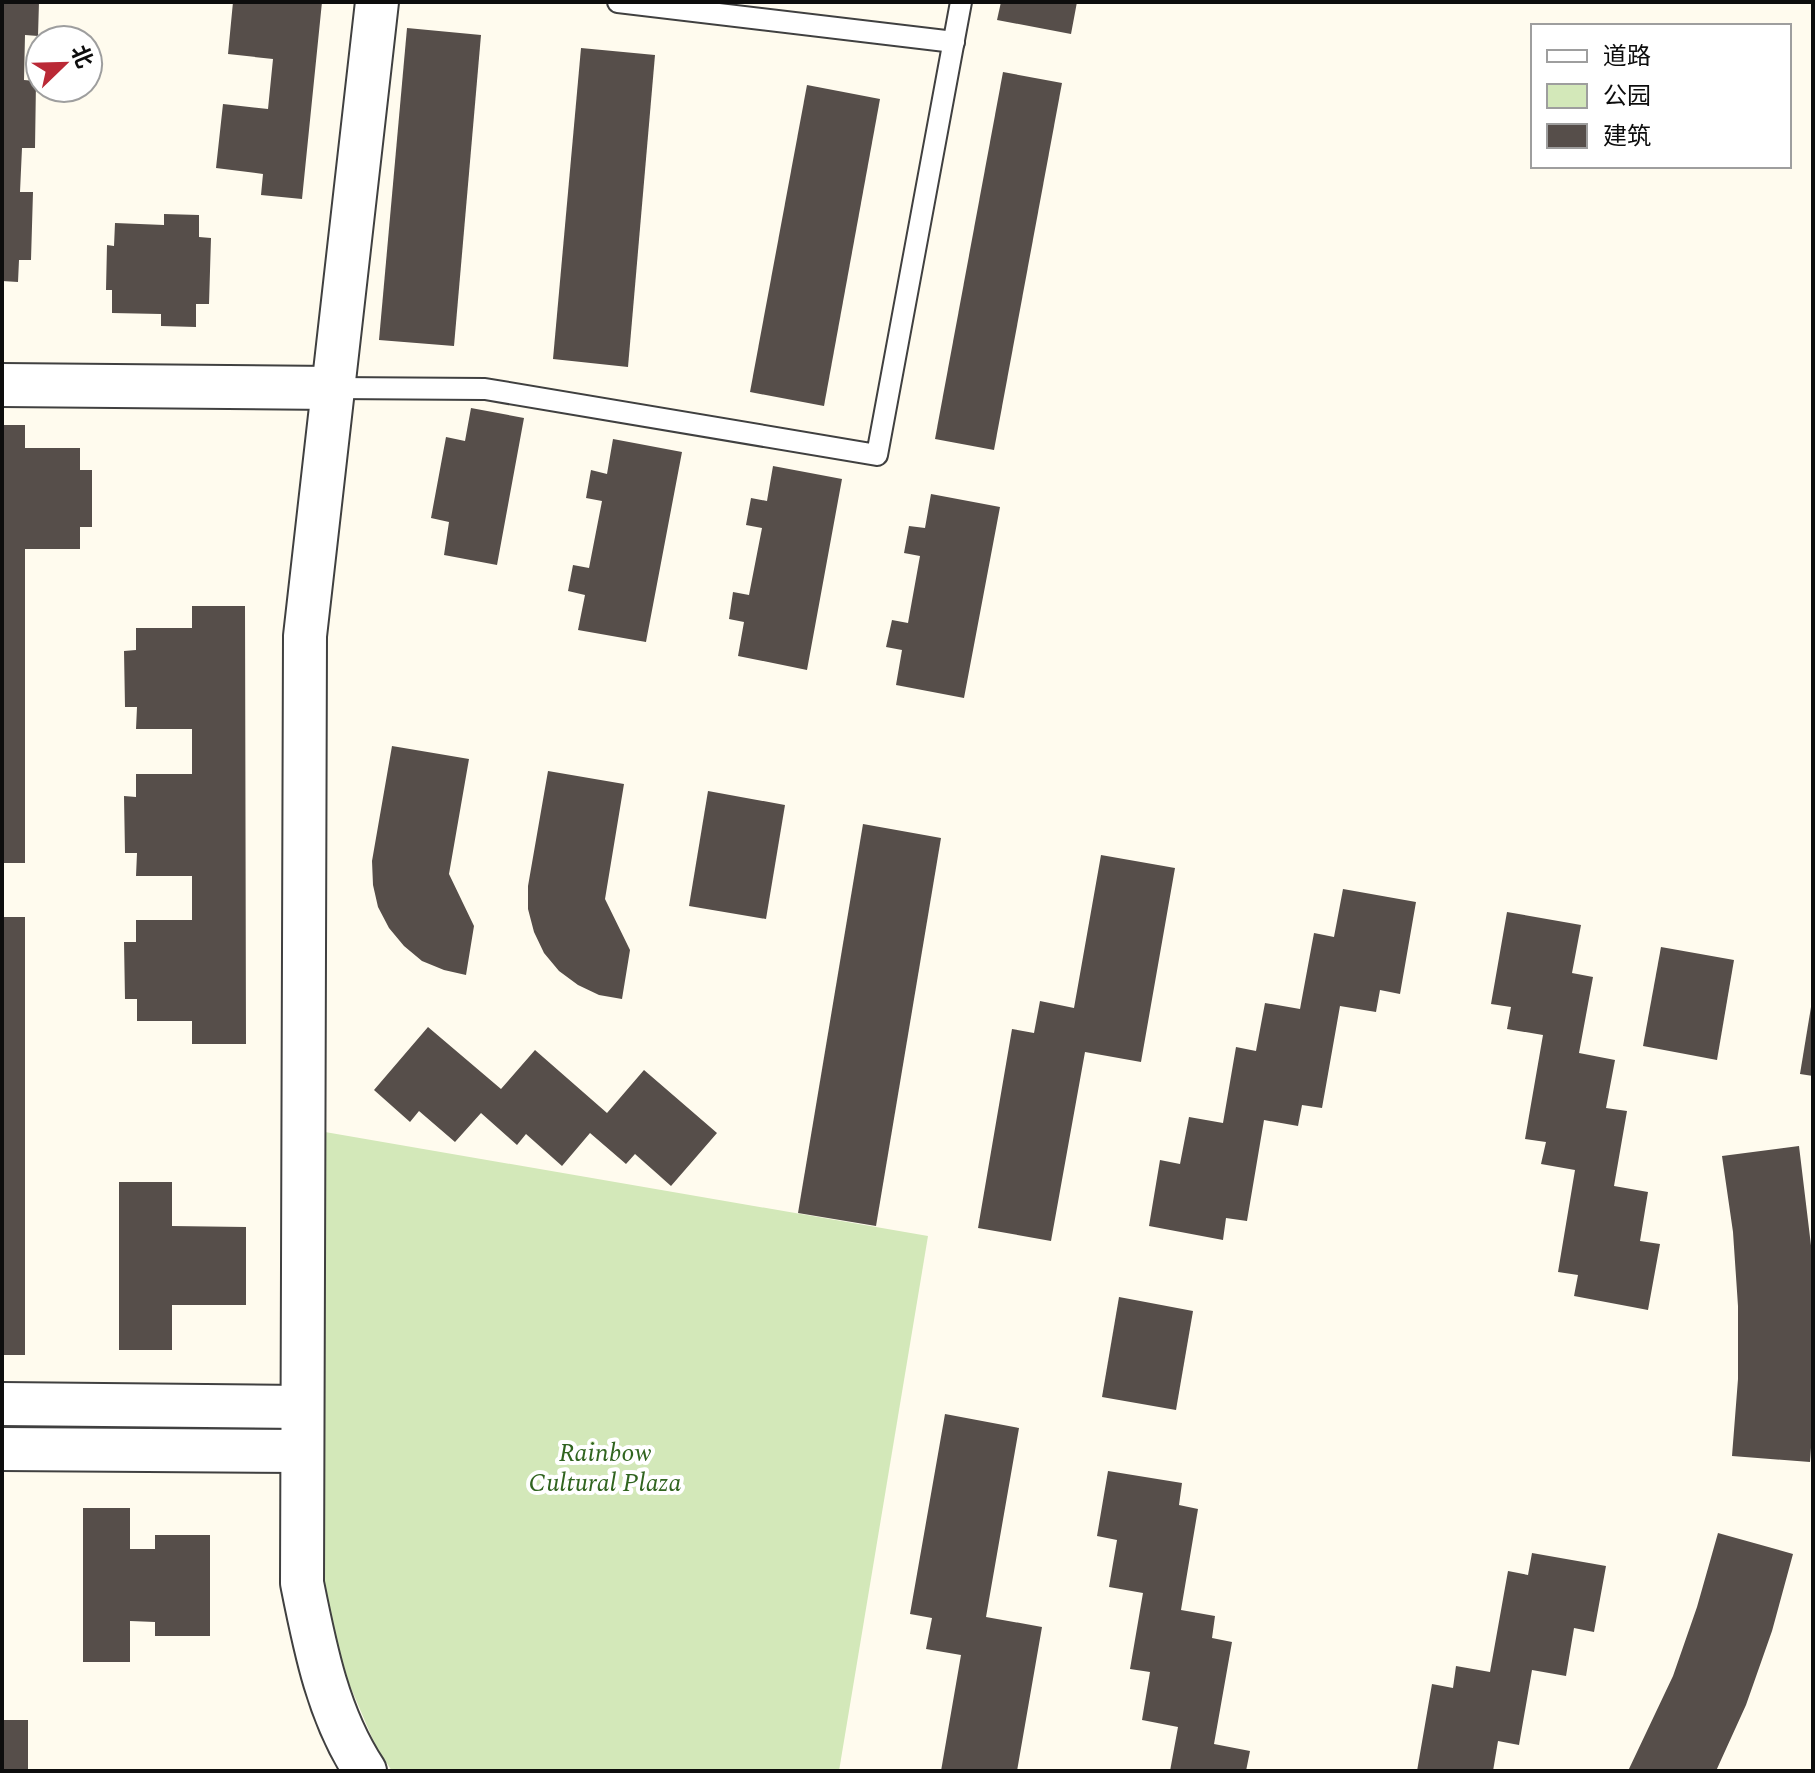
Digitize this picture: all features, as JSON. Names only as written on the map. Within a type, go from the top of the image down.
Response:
[{"type":"street","points":[[365,1771],[356,1758],[321,1674],[302,1583],[305,636],[377,2]]},
{"type":"street","points":[[2,385],[333,388]]},
{"type":"street","points":[[2,1404],[302,1407]]},
{"type":"street","points":[[2,1449],[302,1451]]},
{"type":"lane","points":[[618,2],[954,42]]},
{"type":"lane","points":[[333,388],[485,389],[877,455],[961,2]]},
{"type":"green space","name":"Rainbow Cultural Plaza","points":[[325,1132],[928,1236],[839,1771],[392,1771],[376,1747],[342,1667],[324,1581]]},
{"type":"building","points":[[2,2],[39,2],[38,24],[24,24],[24,104],[36,104],[35,148],[22,148],[20,192],[33,192],[31,260],[19,260],[18,282],[2,281]]},
{"type":"building","points":[[233,2],[322,2],[302,199],[261,195],[263,174],[216,168],[223,104],[268,109],[273,59],[228,54]]},
{"type":"building","points":[[1001,2],[1077,2],[1071,34],[997,20]]},
{"type":"building","points":[[407,28],[481,35],[454,346],[379,340]]},
{"type":"building","points":[[581,48],[655,55],[628,367],[553,359]]},
{"type":"building","points":[[1003,72],[1062,83],[994,450],[935,439]]},
{"type":"building","points":[[807,85],[880,99],[824,406],[750,392]]},
{"type":"building","points":[[164,214],[199,215],[199,237],[211,238],[209,304],[196,304],[196,327],[161,326],[161,314],[112,313],[112,290],[106,290],[107,245],[114,246],[115,223],[164,225]]},
{"type":"building","points":[[471,408],[524,418],[497,565],[444,555],[449,522],[431,518],[446,437],[465,441]]},
{"type":"building","points":[[2,425],[25,425],[25,448],[80,448],[80,470],[92,470],[92,527],[80,527],[80,549],[25,549],[25,863],[2,863]]},
{"type":"building","points":[[613,439],[682,452],[646,642],[578,630],[585,595],[568,591],[573,565],[589,568],[602,501],[586,498],[591,470],[607,474]]},
{"type":"building","points":[[773,466],[842,479],[807,670],[738,656],[744,622],[729,619],[733,592],[749,595],[762,528],[746,525],[751,498],[767,501]]},
{"type":"building","points":[[931,494],[1000,507],[964,698],[896,685],[902,650],[886,647],[892,620],[908,623],[920,556],[904,553],[909,526],[925,528]]},
{"type":"building","points":[[192,606],[245,606],[246,1044],[192,1044],[192,1021],[137,1021],[137,999],[125,999],[124,942],[136,942],[136,920],[192,920],[192,876],[136,876],[137,853],[125,853],[124,796],[136,797],[136,774],[192,774],[192,729],[136,729],[137,707],[125,707],[124,651],[136,650],[136,628],[192,628]]},
{"type":"building","points":[[392,746],[469,759],[449,874],[474,926],[466,975],[422,961],[389,928],[378,907],[372,861]]},
{"type":"building","points":[[548,771],[624,784],[605,899],[630,950],[622,999],[599,995],[559,971],[544,953],[534,932],[528,909],[528,886]]},
{"type":"building","points":[[708,791],[785,805],[766,919],[689,906]]},
{"type":"building","points":[[863,824],[941,838],[876,1226],[798,1213]]},
{"type":"building","points":[[1101,855],[1175,868],[1141,1062],[1085,1052],[1051,1241],[978,1228],[1012,1029],[1034,1033],[1040,1001],[1074,1008]]},
{"type":"building","points":[[1343,889],[1416,902],[1400,994],[1380,990],[1376,1012],[1340,1006],[1322,1108],[1302,1105],[1298,1126],[1264,1120],[1247,1221],[1226,1218],[1223,1240],[1149,1226],[1160,1160],[1180,1164],[1189,1117],[1223,1123],[1236,1047],[1256,1051],[1265,1003],[1300,1009],[1314,933],[1334,937]]},
{"type":"building","points":[[1507,912],[1581,925],[1572,973],[1593,977],[1579,1053],[1615,1060],[1606,1108],[1627,1111],[1614,1186],[1648,1192],[1640,1241],[1660,1244],[1648,1310],[1574,1296],[1578,1275],[1558,1272],[1575,1170],[1541,1164],[1546,1142],[1525,1139],[1543,1035],[1507,1029],[1511,1007],[1491,1004]]},
{"type":"building","points":[[2,917],[25,917],[25,1355],[2,1355]]},
{"type":"building","points":[[1661,947],[1734,960],[1717,1060],[1643,1046]]},
{"type":"building","points":[[1813,1007],[1813,1076],[1800,1074]]},
{"type":"building","points":[[428,1027],[501,1089],[535,1050],[607,1113],[644,1070],[717,1133],[671,1186],[635,1154],[626,1164],[590,1133],[562,1166],[526,1134],[517,1145],[481,1113],[455,1142],[419,1111],[410,1122],[374,1090]]},
{"type":"building","points":[[1799,1146],[1813,1262],[1810,1462],[1732,1456],[1738,1379],[1738,1306],[1733,1232],[1722,1156]]},
{"type":"building","points":[[119,1182],[172,1182],[172,1226],[246,1227],[246,1305],[172,1305],[172,1350],[119,1350]]},
{"type":"building","points":[[1119,1297],[1193,1311],[1176,1410],[1102,1397]]},
{"type":"building","points":[[945,1414],[1019,1428],[986,1617],[1042,1627],[1017,1771],[941,1771],[961,1655],[926,1649],[932,1618],[910,1614]]},
{"type":"building","points":[[1108,1471],[1182,1483],[1179,1505],[1198,1509],[1181,1610],[1215,1616],[1212,1638],[1232,1642],[1214,1744],[1250,1751],[1246,1771],[1170,1771],[1178,1727],[1142,1720],[1150,1672],[1130,1669],[1143,1593],[1109,1587],[1117,1540],[1097,1536]]},
{"type":"building","points":[[83,1508],[130,1508],[130,1549],[155,1549],[155,1535],[210,1535],[210,1636],[155,1636],[155,1622],[130,1621],[130,1662],[83,1662]]},
{"type":"building","points":[[1718,1533],[1793,1554],[1772,1631],[1746,1705],[1716,1771],[1628,1771],[1673,1676]]},
{"type":"building","points":[[1532,1553],[1606,1566],[1594,1632],[1574,1628],[1566,1676],[1532,1670],[1519,1745],[1498,1741],[1493,1771],[1417,1771],[1432,1684],[1453,1688],[1456,1666],[1490,1672],[1508,1571],[1528,1575]]},
{"type":"building","points":[[2,1720],[28,1720],[28,1771],[2,1771]]}]
